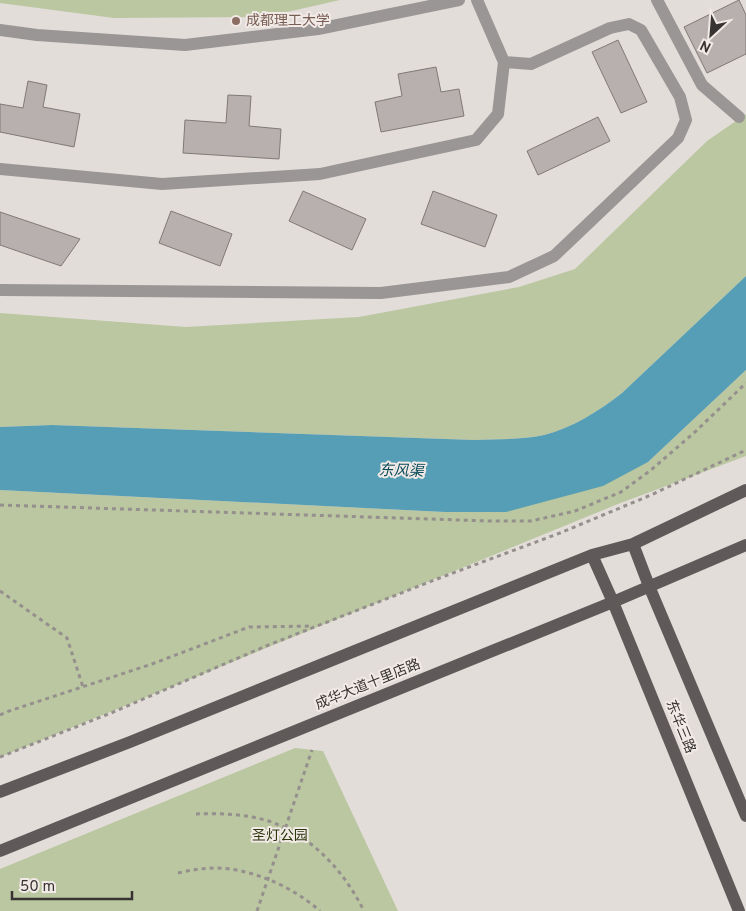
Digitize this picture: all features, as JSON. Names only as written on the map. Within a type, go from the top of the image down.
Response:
[{"type":"main road","points":[[0,792],[140,738],[592,555],[633,544],[746,490]]},
{"type":"main road","name":"东华三路","points":[[633,544],[746,816]]},
{"type":"main road","name":"成华大道十里店路","points":[[0,851],[613,602],[746,544]]},
{"type":"main road","name":"东华三路","points":[[592,555],[739,911]]},
{"type":"street","points":[[0,30],[37,35],[185,45],[318,30],[459,0]]},
{"type":"street","points":[[0,169],[162,184],[320,174],[476,140],[498,114],[504,62],[477,0]]},
{"type":"street","points":[[657,0],[702,85],[739,117]]},
{"type":"street","points":[[0,290],[380,293],[509,277],[554,256],[678,138],[686,120],[680,97],[642,30],[629,24],[610,28],[531,64],[504,62]]},
{"type":"path","points":[[0,505],[480,521],[531,521],[575,511],[620,492],[651,470],[695,432],[746,382]]},
{"type":"path","points":[[0,757],[111,713],[316,626],[560,533],[651,495],[746,450]]},
{"type":"path","points":[[0,591],[67,638],[82,687]]},
{"type":"path","points":[[0,715],[152,664],[249,627],[316,626]]},
{"type":"path","points":[[258,911],[312,750]]},
{"type":"path","points":[[196,814],[221,813],[256,818],[278,824],[303,837],[344,878],[364,911]]},
{"type":"path","points":[[178,873],[216,868],[258,876],[296,894],[320,911]]},
{"type":"green space","points":[[0,0],[340,0],[265,17],[114,18],[0,3]]},
{"type":"green space","points":[[746,114],[746,276],[622,393],[595,412],[565,428],[535,437],[474,440],[52,425],[0,427],[0,313],[186,327],[359,317],[519,287],[575,269],[707,141]]},
{"type":"green space","points":[[746,370],[746,456],[618,504],[0,757],[0,490],[445,512],[648,462]]},
{"type":"green space","name":"圣灯公园","points":[[295,748],[323,751],[398,911],[0,911],[0,869]]},
{"type":"water","name":"东风渠","points":[[746,276],[746,370],[648,462],[603,486],[506,512],[445,512],[0,490],[0,427],[52,425],[474,440],[518,439],[544,435],[565,428],[585,418],[622,393]]},
{"type":"building","points":[[739,0],[746,15],[746,54],[707,73],[684,27]]},
{"type":"building","points":[[618,40],[647,102],[621,113],[592,52]]},
{"type":"building","points":[[436,67],[441,92],[459,89],[464,116],[381,132],[375,102],[402,96],[398,74]]},
{"type":"building","points":[[28,81],[47,85],[43,107],[80,114],[74,147],[0,132],[0,104],[23,108]]},
{"type":"building","points":[[228,95],[251,96],[249,126],[281,129],[279,159],[183,153],[185,120],[226,123]]},
{"type":"building","points":[[598,117],[610,141],[538,175],[527,151]]},
{"type":"building","points":[[303,191],[366,219],[352,250],[289,221]]},
{"type":"building","points":[[433,191],[497,215],[485,247],[421,224]]},
{"type":"building","points":[[171,211],[232,234],[220,266],[159,243]]},
{"type":"building","points":[[0,212],[80,239],[61,266],[0,245]]},
{"type":"place","name":"成都理工大学","points":[[236,21]]}]
